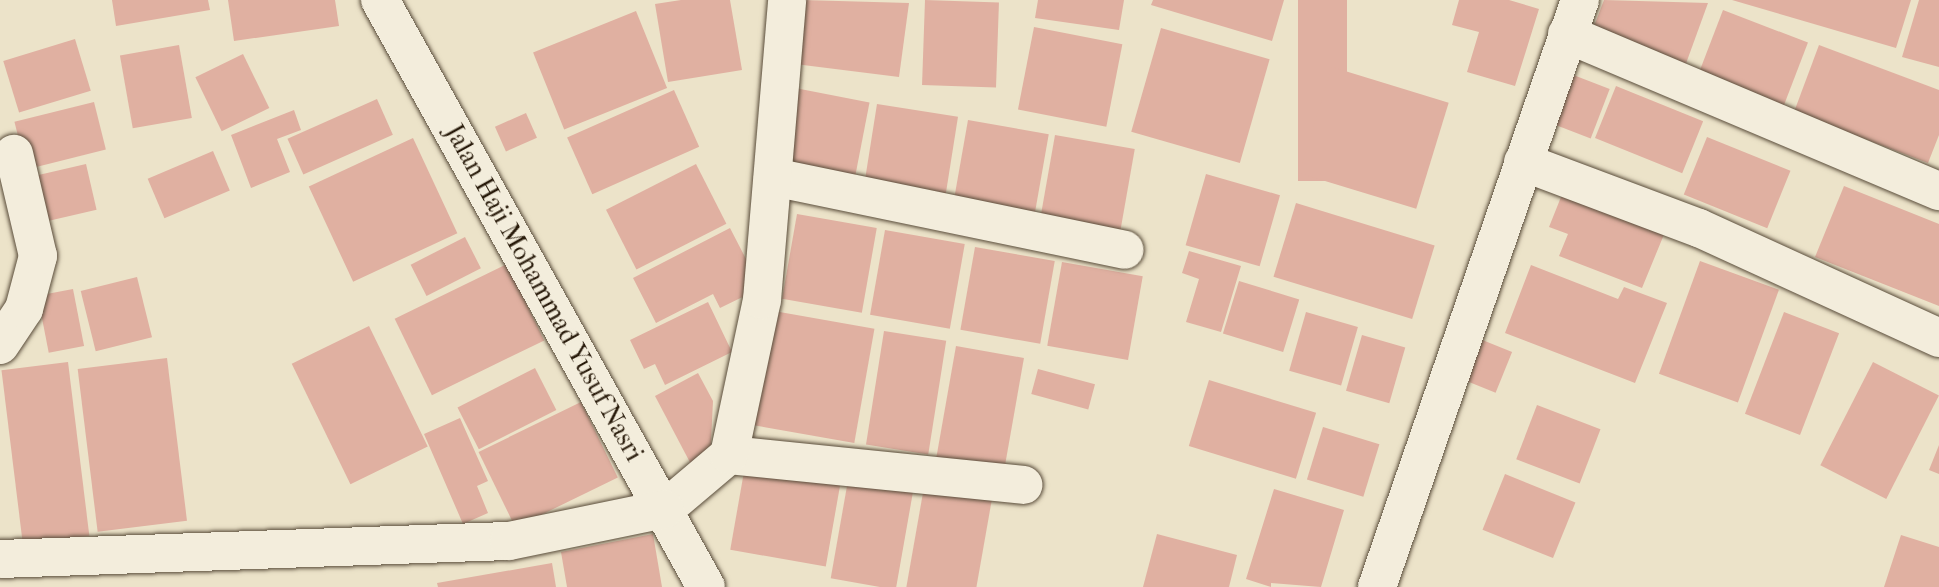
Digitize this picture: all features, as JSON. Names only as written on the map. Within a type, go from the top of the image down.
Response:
[{"type":"street","name":"Jalan Haji Mohammad Yusuf Nasri","points":[[380,0],[706,587]]},
{"type":"street","points":[[0,559],[509,541],[665,509],[729,455],[762,300],[787,0]]},
{"type":"street","points":[[1377,587],[1573,17],[1939,191]]},
{"type":"street","points":[[0,345],[24,309],[38,256],[13,153]]},
{"type":"street","points":[[1523,162],[1699,228],[1939,338]]},
{"type":"street","points":[[773,177],[1125,250]]},
{"type":"street","points":[[729,455],[1023,485]]},
{"type":"building","points":[[112,0],[208,0],[210,10],[116,26]]},
{"type":"building","points":[[228,0],[335,0],[339,26],[234,41]]},
{"type":"building","points":[[681,0],[730,0],[742,70],[668,82],[655,4]]},
{"type":"building","points":[[803,0],[909,3],[899,77],[795,64]]},
{"type":"building","points":[[925,0],[999,3],[996,88],[922,85]]},
{"type":"building","points":[[1038,0],[1124,0],[1119,30],[1035,18]]},
{"type":"building","points":[[1153,0],[1284,0],[1272,41],[1151,5]]},
{"type":"building","points":[[1298,0],[1347,0],[1347,181],[1298,181]]},
{"type":"building","points":[[1459,0],[1509,0],[1539,9],[1515,86],[1467,72],[1479,32],[1452,25]]},
{"type":"building","points":[[1604,0],[1708,3],[1684,69],[1591,34]]},
{"type":"building","points":[[1732,0],[1911,0],[1896,48]]},
{"type":"building","points":[[1919,0],[1939,0],[1939,67],[1902,57]]},
{"type":"building","points":[[1723,10],[1808,43],[1780,114],[1695,82]]},
{"type":"building","points":[[636,11],[667,88],[564,130],[533,53]]},
{"type":"building","points":[[1034,27],[1122,44],[1106,127],[1018,109]]},
{"type":"building","points":[[1161,28],[1270,59],[1240,163],[1131,132]]},
{"type":"building","points":[[75,39],[91,91],[19,113],[3,61]]},
{"type":"building","points":[[179,45],[192,118],[133,128],[120,55]]},
{"type":"building","points":[[1819,45],[1939,90],[1939,135],[1928,163],[1794,112]]},
{"type":"building","points":[[243,54],[269,108],[222,131],[195,77]]},
{"type":"building","points":[[1332,67],[1449,103],[1416,209],[1300,173]]},
{"type":"building","points":[[1563,71],[1610,89],[1591,138],[1544,120]]},
{"type":"building","points":[[1616,86],[1703,121],[1682,173],[1595,138]]},
{"type":"building","points":[[790,87],[870,102],[853,186],[774,170]]},
{"type":"building","points":[[674,90],[699,147],[592,194],[567,138]]},
{"type":"building","points":[[377,99],[393,135],[303,174],[287,139]]},
{"type":"building","points":[[94,102],[106,150],[26,169],[14,122]]},
{"type":"building","points":[[877,104],[958,117],[945,201],[864,188]]},
{"type":"building","points":[[294,110],[301,130],[277,139],[290,172],[251,188],[231,135]]},
{"type":"building","points":[[526,113],[537,138],[506,151],[495,127]]},
{"type":"building","points":[[968,120],[1049,134],[1034,219],[953,205]]},
{"type":"building","points":[[1055,135],[1135,149],[1120,233],[1040,219]]},
{"type":"building","points":[[1707,137],[1790,171],[1767,228],[1684,194]]},
{"type":"building","points":[[413,138],[457,233],[353,282],[309,187]]},
{"type":"building","points":[[213,151],[230,191],[164,218],[148,179]]},
{"type":"building","points":[[86,164],[97,210],[36,224],[26,178]]},
{"type":"building","points":[[696,164],[726,224],[636,270],[606,210]]},
{"type":"building","points":[[1206,174],[1280,195],[1260,266],[1186,245]]},
{"type":"building","points":[[1844,186],[1939,224],[1939,306],[1815,257]]},
{"type":"building","points":[[1563,192],[1665,232],[1642,288],[1559,256],[1568,234],[1549,227]]},
{"type":"building","points":[[1296,203],[1435,245],[1412,319],[1273,277]]},
{"type":"building","points":[[797,214],[877,228],[862,313],[782,299]]},
{"type":"building","points":[[730,228],[761,288],[720,308],[713,294],[656,323],[633,278]]},
{"type":"building","points":[[885,230],[965,244],[950,329],[870,315]]},
{"type":"building","points":[[465,237],[481,268],[427,296],[411,265]]},
{"type":"building","points":[[975,247],[1055,261],[1040,344],[960,330]]},
{"type":"building","points":[[1189,251],[1241,266],[1221,332],[1186,322],[1199,279],[1182,273]]},
{"type":"building","points":[[1700,261],[1779,290],[1738,402],[1659,374]]},
{"type":"building","points":[[1062,262],[1143,276],[1128,360],[1047,346]]},
{"type":"building","points":[[507,264],[544,340],[432,395],[395,319]]},
{"type":"building","points":[[1531,265],[1618,299],[1624,287],[1667,303],[1635,383],[1505,333]]},
{"type":"building","points":[[137,277],[152,337],[96,351],[81,291]]},
{"type":"building","points":[[1239,281],[1299,299],[1283,352],[1223,334]]},
{"type":"building","points":[[73,289],[84,346],[49,353],[38,296]]},
{"type":"building","points":[[708,302],[732,352],[665,385],[655,364],[644,369],[630,340]]},
{"type":"building","points":[[774,311],[874,329],[854,443],[754,425]]},
{"type":"building","points":[[1306,312],[1358,327],[1341,386],[1289,371]]},
{"type":"building","points":[[1784,312],[1839,333],[1800,435],[1745,414]]},
{"type":"building","points":[[369,326],[428,446],[350,484],[292,364]]},
{"type":"building","points":[[884,331],[946,341],[928,454],[866,445]]},
{"type":"building","points":[[1362,335],[1405,347],[1389,403],[1346,391]]},
{"type":"building","points":[[1475,337],[1512,352],[1496,393],[1459,378]]},
{"type":"building","points":[[956,346],[1024,358],[1004,470],[936,458]]},
{"type":"building","points":[[167,358],[187,521],[98,532],[78,369]]},
{"type":"building","points":[[68,362],[89,536],[23,544],[1,370]]},
{"type":"building","points":[[1873,362],[1939,396],[1886,499],[1820,465]]},
{"type":"building","points":[[535,368],[556,410],[479,449],[457,407]]},
{"type":"building","points":[[1038,369],[1095,384],[1088,409],[1031,394]]},
{"type":"building","points":[[698,373],[713,401],[710,461],[694,470],[655,396]]},
{"type":"building","points":[[1209,380],[1316,413],[1296,479],[1189,446]]},
{"type":"building","points":[[581,402],[618,477],[515,527],[479,452]]},
{"type":"building","points":[[1537,405],[1600,429],[1580,484],[1516,459]]},
{"type":"building","points":[[460,418],[488,481],[477,486],[488,513],[463,524],[424,434]]},
{"type":"building","points":[[1323,427],[1379,444],[1363,497],[1307,480]]},
{"type":"building","points":[[1939,445],[1939,474],[1929,470]]},
{"type":"building","points":[[745,466],[841,483],[826,567],[730,550]]},
{"type":"building","points":[[850,469],[915,480],[896,587],[880,587],[831,578]]},
{"type":"building","points":[[1505,474],[1575,502],[1553,558],[1483,530]]},
{"type":"building","points":[[924,487],[992,499],[976,587],[906,587]]},
{"type":"building","points":[[1274,489],[1344,510],[1321,587],[1271,583],[1271,587],[1246,579]]},
{"type":"building","points":[[653,534],[662,587],[567,587],[561,552]]},
{"type":"building","points":[[1157,534],[1237,555],[1229,587],[1143,587]]},
{"type":"building","points":[[1901,535],[1939,547],[1939,587],[1884,587]]},
{"type":"building","points":[[552,563],[556,587],[438,587],[437,583]]}]
